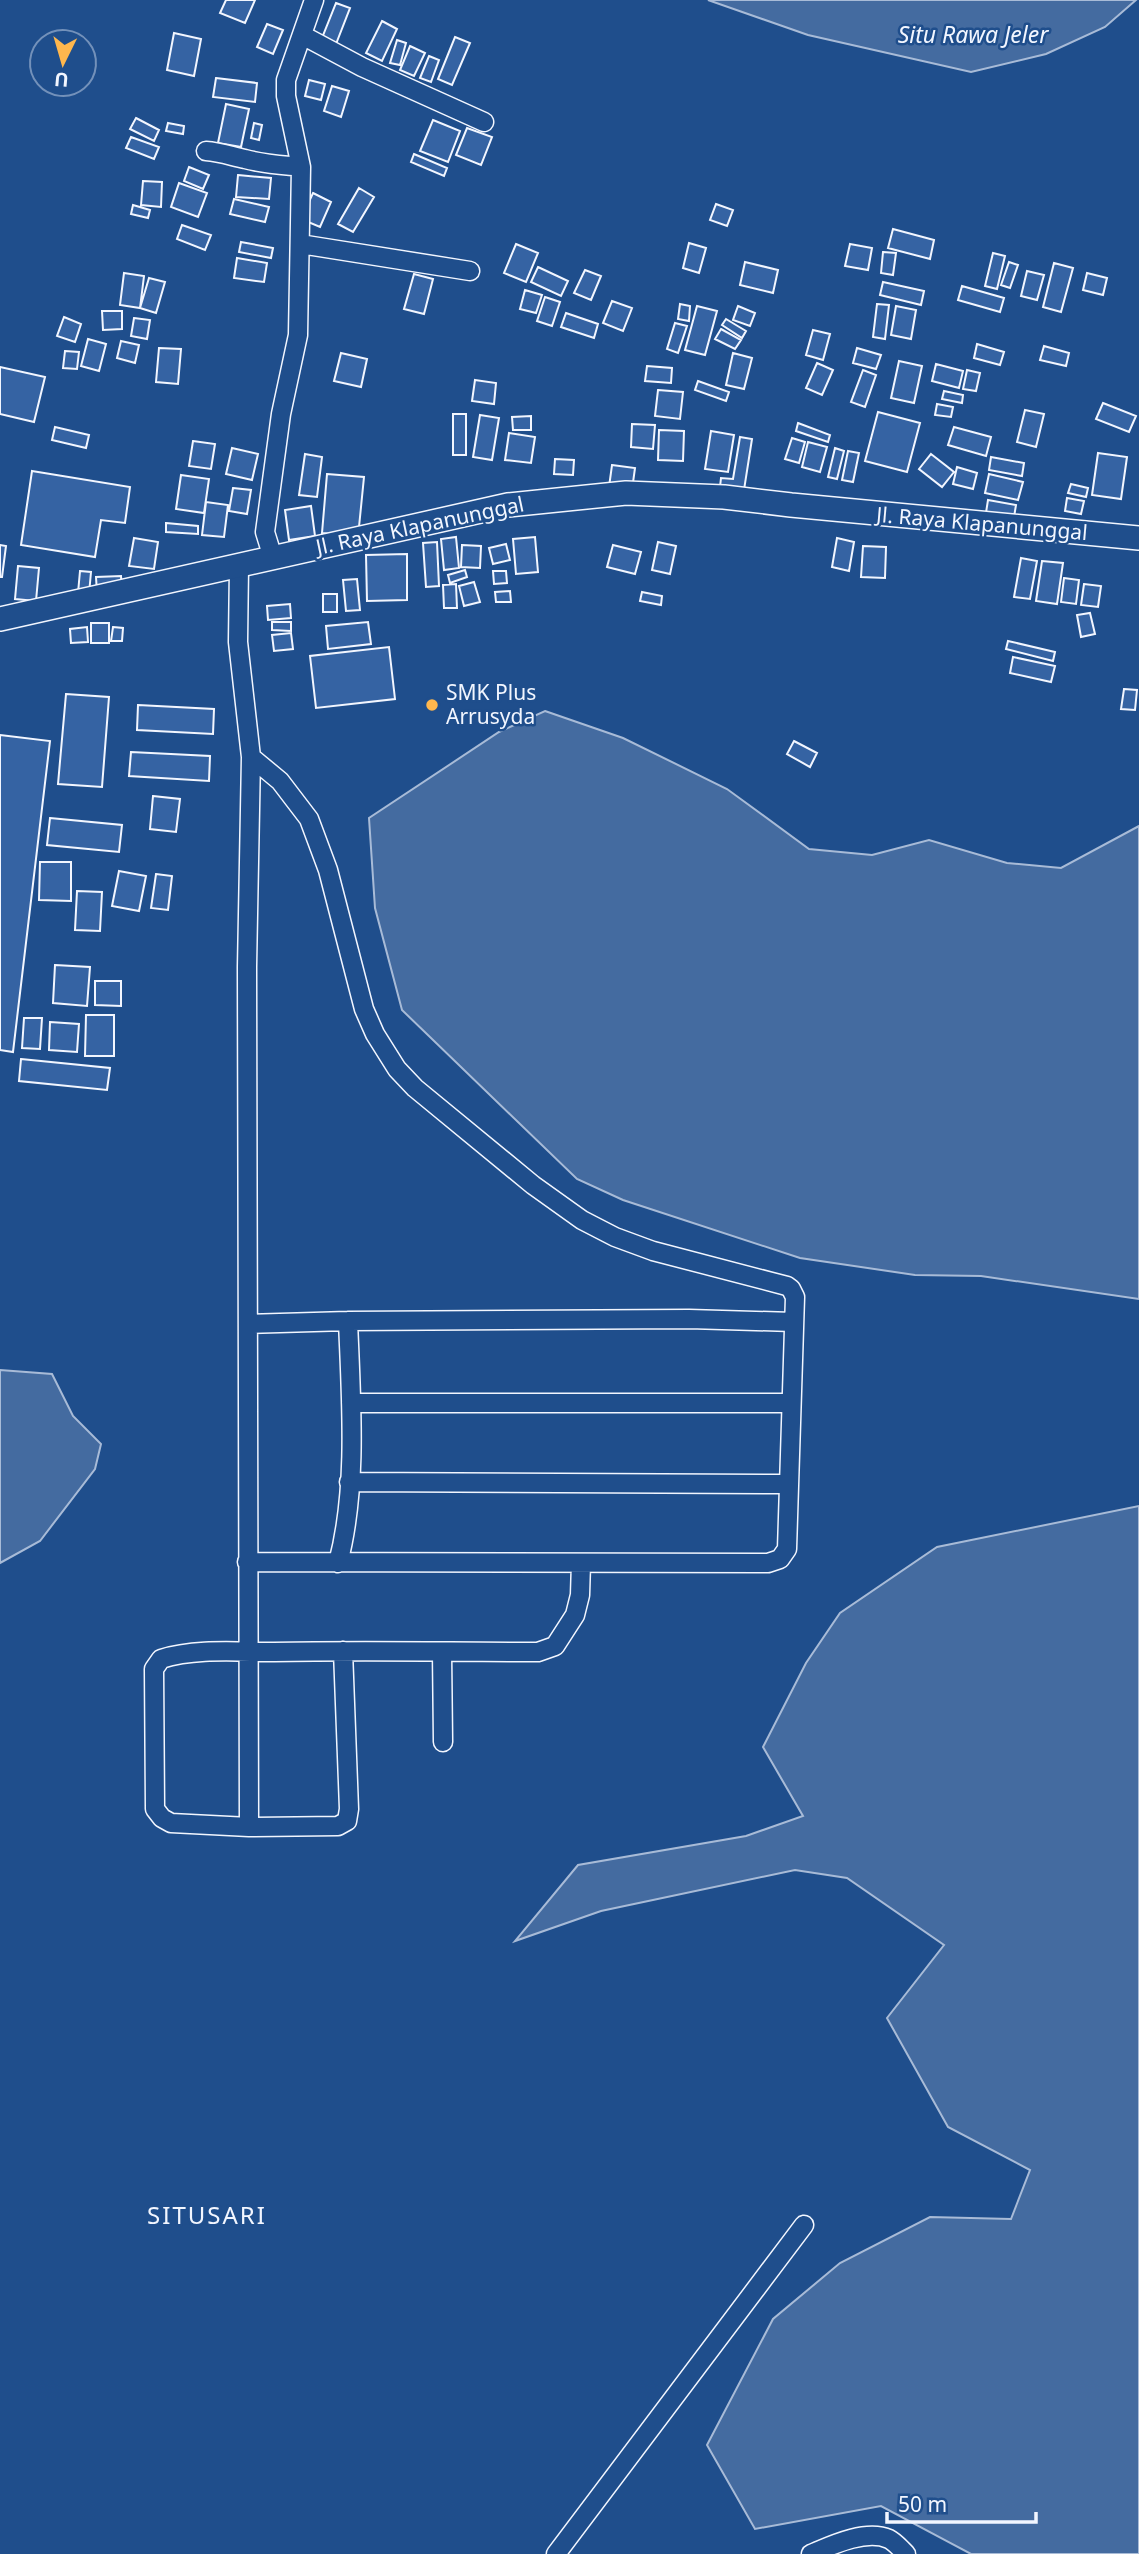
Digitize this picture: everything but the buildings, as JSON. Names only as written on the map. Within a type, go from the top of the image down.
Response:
[{"type":"street","points":[[273,558],[265,532],[281,414],[298,335],[301,166],[286,96],[286,80],[314,0]]},
{"type":"street","points":[[302,35],[362,67],[484,122]]},
{"type":"street","points":[[206,151],[225,152],[271,164],[301,166]]},
{"type":"street","points":[[300,244],[470,271]]},
{"type":"street","name":"Jl. Raya Klapanunggal","points":[[0,619],[508,505],[626,493],[724,497],[1139,538]]},
{"type":"street","points":[[239,566],[238,642],[251,757],[247,967],[248,1827]]},
{"type":"street","points":[[247,1562],[768,1563],[780,1559],[788,1549],[795,1297],[787,1286],[653,1251],[615,1237],[564,1209],[415,1088],[397,1069],[374,1034],[364,1009],[328,870],[309,819],[280,781],[251,757]]},
{"type":"street","points":[[249,1324],[689,1318],[793,1322]]},
{"type":"street","points":[[338,1563],[349,1510],[351,1403],[348,1321]]},
{"type":"street","points":[[351,1403],[790,1403]]},
{"type":"street","points":[[349,1482],[789,1484]]},
{"type":"street","points":[[343,1651],[349,1809],[347,1821],[338,1826],[248,1827],[171,1824],[162,1818],[155,1809],[154,1669],[161,1659],[171,1656],[249,1652],[343,1651],[538,1652],[555,1646],[575,1615],[580,1595],[580,1563]]},
{"type":"street","points":[[442,1652],[443,1742]]},
{"type":"street","points":[[556,2554],[804,2225]]},
{"type":"street","points":[[811,2554],[841,2540],[877,2536],[890,2539],[906,2554]]},
{"type":"water","name":"Situ Rawa Jeler","points":[[708,0],[1136,0],[1105,27],[1046,54],[971,72],[808,35]]},
{"type":"water","points":[[545,711],[623,738],[727,789],[809,849],[872,855],[929,840],[1007,863],[1061,868],[1139,826],[1139,1299],[981,1276],[915,1275],[800,1258],[623,1200],[577,1179],[402,1010],[375,908],[369,818],[499,732]]},
{"type":"water","points":[[0,1370],[52,1374],[73,1416],[101,1444],[95,1469],[40,1541],[0,1563]]},
{"type":"water","points":[[1139,1506],[1139,2554],[971,2554],[881,2506],[755,2529],[707,2445],[773,2319],[840,2263],[930,2217],[1011,2219],[1030,2170],[948,2127],[887,2018],[944,1945],[847,1878],[795,1870],[601,1911],[515,1941],[578,1865],[746,1836],[803,1816],[763,1747],[806,1663],[840,1613],[937,1547]]},
{"type":"place","name":"SMK Plus Arrusyda","points":[[432,705]]},
{"type":"district","name":"SITUSARI","points":[[207,2216]]}]
